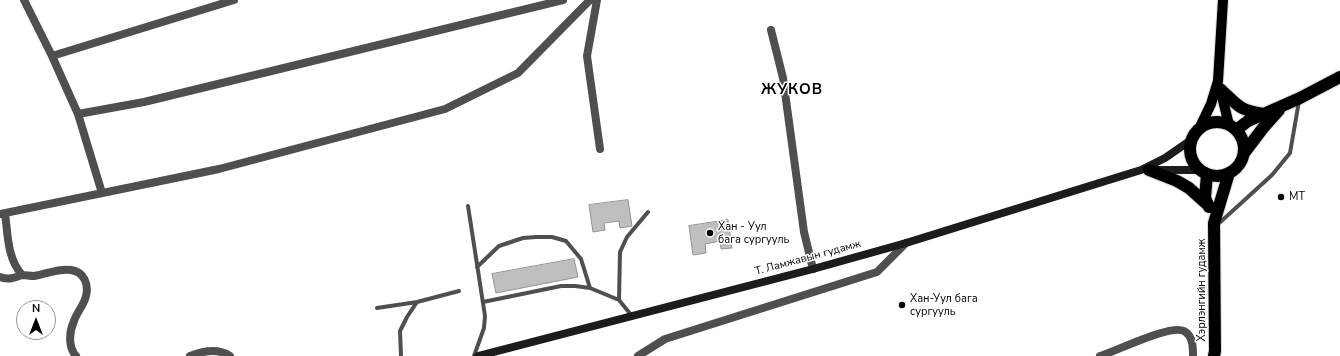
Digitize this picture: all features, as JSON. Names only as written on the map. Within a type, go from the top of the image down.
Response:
[{"type":"highway","points":[[1233,127],[1300,98],[1340,77]]},
{"type":"highway","points":[[1219,85],[1237,106],[1247,111],[1265,114]]},
{"type":"highway","points":[[1244,153],[1242,141],[1233,127],[1222,122],[1214,122],[1200,127],[1194,133],[1189,148],[1190,156],[1194,164],[1203,172],[1214,176],[1222,176],[1229,173],[1236,168],[1244,153],[1282,106]]},
{"type":"highway","points":[[1145,170],[1177,181],[1189,188],[1208,205]]},
{"type":"highway","name":"Хэрлэнгийн гудамж","points":[[1203,172],[1206,198],[1214,226],[1216,354]]},
{"type":"highway","name":"Хэрлэнгийн гудамж","points":[[1214,226],[1229,173]]},
{"type":"main road","points":[[1200,127],[1219,85],[1223,0]]},
{"type":"main road","points":[[1219,85],[1233,127]]},
{"type":"street","points":[[24,0],[52,56],[78,114],[102,193]]},
{"type":"street","points":[[52,56],[234,0]]},
{"type":"street","points":[[78,114],[144,102],[322,60],[563,0]]},
{"type":"street","points":[[22,275],[16,268],[10,256],[2,214],[219,169],[446,109],[518,74],[590,0]]},
{"type":"street","points":[[597,0],[587,56],[600,149]]},
{"type":"street","points":[[771,30],[783,78],[804,232],[813,269]]},
{"type":"street","name":"Т. Ламжавын гудамж","points":[[478,356],[813,269],[906,243],[1145,170],[1191,140]]},
{"type":"street","name":"Т. Ламжавын гудамж","points":[[1145,170],[1203,172]]},
{"type":"street","points":[[638,356],[665,338],[877,272],[906,243]]},
{"type":"street","points":[[0,277],[5,279],[22,275],[33,276],[62,270],[72,270],[82,274],[85,278],[86,295],[73,321],[70,340],[72,352],[76,356]]},
{"type":"street","points":[[1100,356],[1161,333],[1179,330],[1185,331],[1191,337],[1193,356]]},
{"type":"street","points":[[190,356],[212,351],[220,351],[230,356]]},
{"type":"lane","points":[[1214,226],[1272,175],[1290,153],[1300,98]]},
{"type":"lane","points":[[468,206],[485,316],[484,328],[474,356]]},
{"type":"lane","points":[[619,300],[620,252],[627,237],[648,212]]},
{"type":"lane","points":[[477,267],[499,246],[523,238],[552,237],[566,241],[581,259],[590,288]]},
{"type":"lane","points":[[483,302],[561,286],[575,286],[590,288],[619,300],[632,316]]},
{"type":"lane","points":[[377,308],[417,302],[459,291]]},
{"type":"lane","points":[[401,356],[400,331],[417,302]]},
{"type":"building","points":[[628,200],[632,226],[620,228],[619,221],[604,223],[605,230],[593,232],[589,205]]},
{"type":"building","name":"Хан - Уул бага сургууль","points":[[728,220],[732,248],[721,249],[720,241],[705,244],[706,253],[693,255],[689,226]]},
{"type":"building","points":[[574,259],[578,277],[496,293],[492,274]]},
{"type":"place","name":"MT","points":[[1281,197]]},
{"type":"place","name":"Хан - Уул бага сургууль","points":[[710,233]]},
{"type":"place","name":"Хан-Уул бага сургууль","points":[[902,305]]},
{"type":"district","name":"ЖУКОВ","points":[[792,90]]}]
